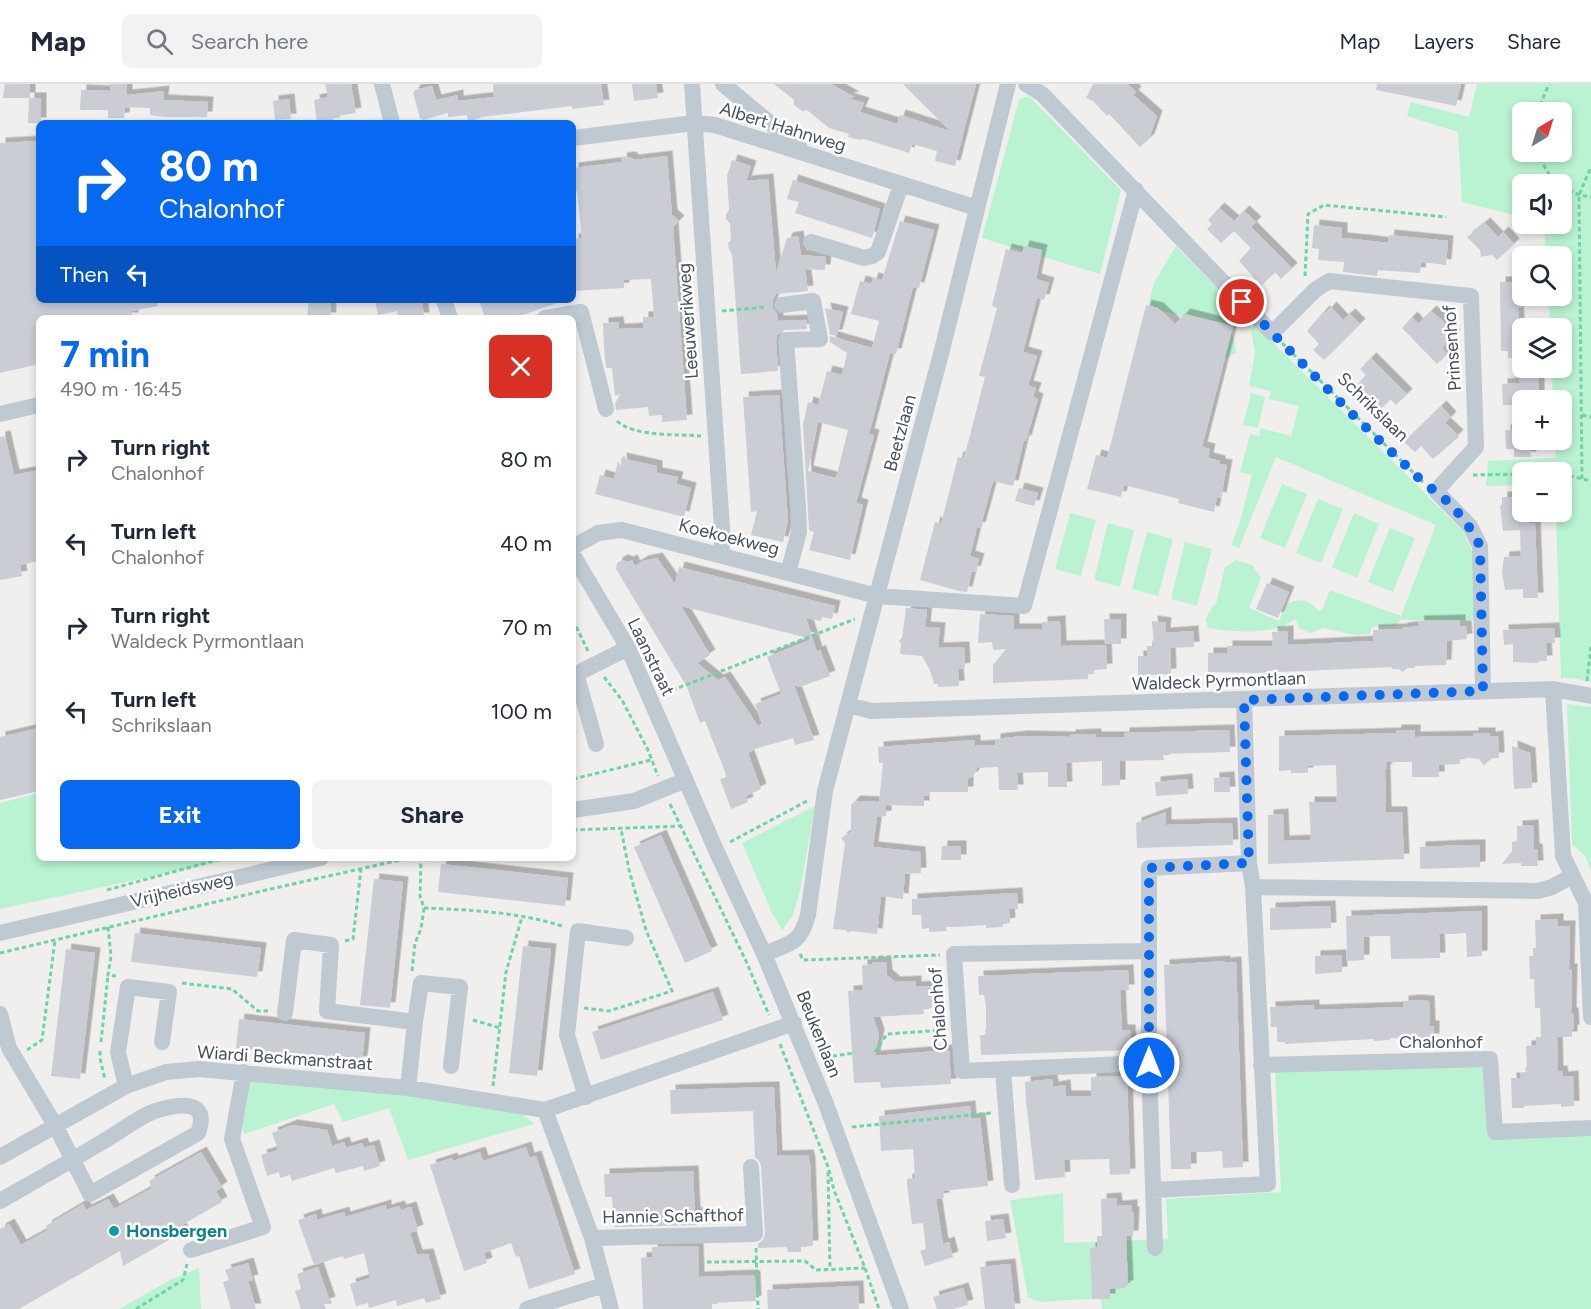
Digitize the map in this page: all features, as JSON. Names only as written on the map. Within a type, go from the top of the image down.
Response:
[{"type":"street","points":[[382,84],[391,120]]},
{"type":"street","name":"Leeuwerikweg","points":[[692,84],[722,555]]},
{"type":"street","points":[[723,84],[808,155]]},
{"type":"street","name":"Beetzlaan","points":[[794,942],[804,930],[808,915],[825,791],[1008,84]]},
{"type":"street","points":[[1026,84],[1042,94],[1272,333]]},
{"type":"street","name":"Albert Hahnweg","points":[[576,138],[694,123],[715,125],[977,208]]},
{"type":"street","points":[[811,242],[864,258],[872,256],[878,252],[901,184]]},
{"type":"street","points":[[877,596],[1024,606],[1136,190]]},
{"type":"street","name":"Prinsenhof","points":[[1272,333],[1315,290],[1329,281],[1471,296],[1476,447],[1436,491]]},
{"type":"street","points":[[783,305],[813,301],[820,339],[786,340],[798,507],[798,532],[788,573]]},
{"type":"street","points":[[562,315],[580,312],[606,409]]},
{"type":"street","points":[[0,414],[36,406]]},
{"type":"street","points":[[1436,491],[1470,525],[1480,546],[1483,691]]},
{"type":"street","name":"Koekoekweg","points":[[576,545],[598,533],[622,530],[877,596]]},
{"type":"street","name":"Laanstraat","points":[[576,560],[628,648],[686,780]]},
{"type":"street","points":[[596,744],[578,678],[582,671],[628,648]]},
{"type":"street","points":[[1553,689],[1563,856],[1586,903],[1591,1017]]},
{"type":"street","name":"Waldeck Pyrmontlaan","points":[[849,705],[871,711],[1553,689],[1588,695]]},
{"type":"street","points":[[1153,1190],[1268,1184],[1253,886],[1249,863],[1244,700]]},
{"type":"street","points":[[576,810],[634,801],[686,780]]},
{"type":"street","name":"Beukenlaan","points":[[686,780],[794,1023],[845,1154],[901,1309]]},
{"type":"street","name":"Vrijheidsweg","points":[[0,933],[259,865],[294,861]]},
{"type":"street","points":[[1155,1248],[1149,1063],[1149,868],[1249,863]]},
{"type":"street","points":[[1253,886],[1538,891],[1552,887],[1572,876]]},
{"type":"street","points":[[586,1097],[567,1035],[578,931],[626,938]]},
{"type":"street","points":[[285,1013],[294,940],[331,945],[327,1011],[415,1022]]},
{"type":"street","points":[[764,954],[794,942]]},
{"type":"street","name":"Chalonhof","points":[[1149,951],[954,954],[962,1071],[1149,1063]]},
{"type":"street","points":[[408,1088],[421,983],[460,987],[451,1066]]},
{"type":"street","points":[[126,1086],[118,1052],[128,987],[170,992],[162,1042]]},
{"type":"street","points":[[0,1014],[8,1053],[55,1125],[73,1159],[90,1194],[198,1133],[202,1124],[197,1109],[180,1105],[153,1112],[73,1159],[0,1201]]},
{"type":"street","name":"Wiardi Beckmanstraat","points":[[0,1157],[126,1086],[166,1072],[199,1069],[408,1088],[545,1110],[794,1023]]},
{"type":"street","name":"Chalonhof","points":[[1261,1065],[1490,1059],[1495,1132],[1591,1128]]},
{"type":"street","points":[[1003,1070],[1012,1185]]},
{"type":"street","points":[[191,1250],[263,1227],[232,1139],[244,1072]]},
{"type":"street","points":[[545,1110],[592,1238],[611,1309]]},
{"type":"street","name":"Hannie Schafthof","points":[[592,1238],[755,1234],[751,1167]]},
{"type":"street","points":[[527,1309],[604,1285]]},
{"type":"path","points":[[1541,102],[1549,84]]},
{"type":"path","points":[[1582,479],[1579,195],[1591,167]]},
{"type":"path","points":[[1572,192],[1591,197]]},
{"type":"path","points":[[1315,290],[1305,276],[1308,214],[1324,205],[1446,217]]},
{"type":"path","points":[[707,312],[783,305]]},
{"type":"path","name":"Schrikslaan","points":[[1272,333],[1352,414],[1426,485],[1436,491]]},
{"type":"path","points":[[606,409],[623,426],[641,432],[715,437]]},
{"type":"path","points":[[1581,415],[1591,417]]},
{"type":"path","points":[[1457,469],[1468,475],[1512,474]]},
{"type":"path","points":[[1572,476],[1591,481]]},
{"type":"path","points":[[662,694],[857,618],[871,620]]},
{"type":"path","points":[[576,626],[594,665],[622,700],[664,790]]},
{"type":"path","points":[[1588,695],[1591,645]]},
{"type":"path","points":[[576,778],[651,760]]},
{"type":"path","points":[[696,860],[825,791]]},
{"type":"path","points":[[576,830],[681,826]]},
{"type":"path","name":"Vrijheidsweg","points":[[101,891],[213,861]]},
{"type":"path","name":"Vrijheidsweg","points":[[0,953],[395,861]]},
{"type":"path","points":[[421,983],[411,974],[415,943],[421,928],[424,908],[420,896],[422,861]]},
{"type":"path","points":[[331,945],[353,939],[361,868]]},
{"type":"path","points":[[424,908],[459,909],[543,920],[578,931]]},
{"type":"path","points":[[491,1102],[506,972],[522,917]]},
{"type":"path","points":[[108,927],[111,956],[108,975],[118,976]]},
{"type":"path","points":[[8,1053],[42,1040],[55,940]]},
{"type":"path","points":[[794,942],[803,960],[954,954]]},
{"type":"path","points":[[173,982],[232,989],[258,1011],[285,1013]]},
{"type":"path","points":[[456,1018],[474,1020],[500,1028]]},
{"type":"path","points":[[875,1052],[887,1034],[959,1029]]},
{"type":"path","points":[[825,1057],[855,1053]]},
{"type":"path","points":[[852,1127],[1006,1112]]},
{"type":"path","points":[[828,1167],[830,1269]]},
{"type":"path","name":"Hannie Schafthof","points":[[755,1234],[758,1261],[758,1309]]},
{"type":"path","points":[[136,1309],[183,1280],[191,1250]]},
{"type":"path","points":[[707,1262],[805,1261],[816,1270],[865,1268]]},
{"type":"green space","points":[[1477,84],[1591,84],[1591,682],[1561,678],[1556,522],[1572,522],[1572,462],[1512,462],[1512,485],[1486,486],[1488,461],[1556,458],[1556,450],[1572,450],[1572,390],[1553,390],[1552,378],[1572,378],[1572,318],[1549,318],[1549,306],[1572,306],[1572,246],[1545,246],[1545,234],[1572,234],[1572,174],[1512,174],[1512,214],[1462,202],[1458,132],[1407,116],[1411,102],[1469,117]]},
{"type":"green space","points":[[1030,97],[1121,190],[1100,274],[982,238],[1019,100]]},
{"type":"green space","points":[[1176,246],[1239,310],[1231,327],[1236,353],[1221,360],[1229,329],[1148,307],[1154,283]]},
{"type":"green space","points":[[1255,325],[1462,530],[1473,553],[1477,620],[1400,620],[1397,626],[1372,627],[1370,634],[1354,635],[1323,628],[1310,633],[1300,629],[1295,619],[1282,627],[1266,630],[1235,631],[1208,628],[1206,619],[1213,605],[1216,604],[1225,567],[1236,560],[1252,565],[1261,578],[1249,608],[1279,621],[1287,603],[1293,601],[1305,601],[1319,611],[1323,608],[1330,590],[1401,616],[1436,525],[1276,457],[1239,548],[1231,545],[1239,525],[1252,475],[1240,472],[1250,434],[1259,436],[1261,428],[1291,436],[1299,406],[1269,399],[1271,391],[1249,386],[1255,353],[1251,329]]},
{"type":"green space","points":[[1251,393],[1265,397],[1258,428],[1243,425]]},
{"type":"green space","points":[[1282,484],[1307,494],[1285,548],[1260,538]]},
{"type":"green space","points":[[1318,499],[1343,509],[1321,563],[1296,553]]},
{"type":"green space","points":[[1070,513],[1096,520],[1081,576],[1055,569]]},
{"type":"green space","points":[[1354,513],[1379,524],[1357,578],[1332,567]]},
{"type":"green space","points":[[1108,523],[1134,530],[1120,587],[1094,580]]},
{"type":"green space","points":[[1390,528],[1415,538],[1393,592],[1368,582]]},
{"type":"green space","points":[[1147,532],[1173,539],[1158,596],[1132,589]]},
{"type":"green space","points":[[1185,542],[1212,549],[1197,606],[1171,599]]},
{"type":"green space","points":[[1567,704],[1591,707],[1591,872],[1586,857],[1572,844]]},
{"type":"green space","points":[[36,794],[36,861],[224,861],[0,909],[0,803]]},
{"type":"green space","points":[[815,806],[800,891],[793,915],[782,930],[772,913],[742,843]]},
{"type":"green space","points":[[1484,1067],[1488,1136],[1591,1135],[1591,1309],[1102,1309],[1101,1298],[1040,1302],[1028,1297],[1010,1200],[1063,1193],[1064,1243],[1168,1239],[1166,1199],[1281,1192],[1275,1070]]},
{"type":"green space","points":[[252,1076],[519,1110],[534,1124],[408,1160],[389,1108],[343,1122],[334,1104],[244,1134],[242,1128]]},
{"type":"green space","points":[[199,1268],[201,1309],[119,1309],[170,1280]]},
{"type":"building","points":[[5,84],[30,84],[30,98],[41,98],[41,120],[28,123],[29,98],[3,98]]},
{"type":"building","points":[[110,84],[127,84],[127,95],[164,91],[163,100],[208,102],[207,117],[164,117],[150,115],[150,108],[125,107],[124,118],[108,118],[108,110],[80,110],[81,90],[110,91]]},
{"type":"building","points":[[325,84],[351,84],[356,113],[333,117],[334,120],[317,120],[314,100],[328,97]]},
{"type":"building","points":[[493,84],[601,84],[604,105],[572,109],[572,106],[474,120],[468,120],[467,115],[448,117],[448,113],[423,120],[420,118],[413,93],[415,90],[432,86],[436,100],[458,95],[458,101],[494,97]]},
{"type":"building","points":[[632,84],[656,84],[658,98],[634,101]]},
{"type":"building","points":[[774,84],[831,84],[854,97],[847,98],[864,103],[860,112],[897,124],[900,115],[950,131],[903,84],[976,84],[955,166],[935,161],[937,151],[912,144],[909,153],[864,139],[848,137],[849,134],[829,128],[807,110],[802,111],[794,105],[794,100]]},
{"type":"building","points":[[1093,84],[1128,84],[1136,92],[1133,95],[1157,116],[1149,139],[1140,147],[1109,114],[1107,116],[1093,101],[1086,98]]},
{"type":"building","points":[[1377,84],[1461,84],[1456,106],[1376,90]]},
{"type":"building","points":[[289,99],[291,119],[275,120],[273,101]]},
{"type":"building","points":[[36,141],[36,303],[158,303],[158,306],[132,311],[133,315],[36,315],[36,365],[0,373],[0,143]]},
{"type":"building","points":[[667,156],[672,215],[679,221],[673,227],[687,420],[662,422],[662,415],[649,416],[648,407],[616,410],[615,404],[620,394],[615,396],[612,368],[606,368],[603,323],[618,322],[619,329],[643,328],[643,317],[654,317],[651,279],[624,280],[624,288],[576,291],[576,239],[582,238],[576,191],[576,168],[622,162],[621,158],[630,157],[634,160]]},
{"type":"building","points":[[732,160],[751,166],[746,181],[768,179],[776,273],[787,238],[798,236],[801,255],[826,257],[825,270],[805,269],[808,291],[776,294],[773,300],[772,307],[777,314],[778,321],[806,320],[807,329],[785,330],[777,335],[778,371],[741,374],[732,254],[728,243],[731,240],[730,224],[726,219],[729,210],[727,176]]},
{"type":"building","points":[[793,180],[880,209],[872,238],[795,213],[799,202],[787,199]]},
{"type":"building","points":[[1219,208],[1234,221],[1244,211],[1256,222],[1251,227],[1292,268],[1281,279],[1275,272],[1262,285],[1239,261],[1251,248],[1234,231],[1221,243],[1207,229],[1212,224],[1208,220]]},
{"type":"building","points":[[900,221],[934,230],[919,288],[913,287],[896,354],[890,353],[869,434],[874,435],[856,503],[863,505],[850,560],[809,550],[814,532],[809,530],[803,424],[808,402],[818,405],[827,371],[842,375],[847,353],[830,342],[830,336],[872,348],[879,321],[851,314],[860,281],[871,284],[873,278],[882,280]],"holes":[[[818,422],[848,430],[836,478],[808,471]]]},
{"type":"building","points":[[1485,223],[1498,237],[1503,232],[1514,244],[1497,260],[1492,255],[1481,257],[1480,250],[1467,237]]},
{"type":"building","points":[[1314,225],[1342,228],[1342,238],[1388,243],[1389,235],[1448,241],[1446,265],[1421,262],[1420,273],[1378,270],[1377,276],[1343,272],[1344,262],[1318,260],[1319,249],[1312,248]]},
{"type":"building","points":[[1024,246],[1042,250],[1036,279],[1049,283],[1044,300],[1037,298],[1023,352],[1037,356],[1028,386],[1036,388],[1033,397],[1038,399],[1026,441],[1024,440],[1013,486],[993,481],[980,528],[977,527],[970,556],[979,559],[975,572],[972,571],[967,592],[959,591],[920,580],[935,522],[941,524],[958,457],[964,458],[985,377],[979,376],[997,308],[992,306],[1006,249],[1022,253]]},
{"type":"building","points":[[1500,282],[1512,282],[1512,306],[1522,306],[1522,308],[1518,308],[1519,318],[1512,318],[1512,358],[1508,358],[1508,351],[1501,351]]},
{"type":"building","points":[[309,303],[330,303],[331,315],[307,315]]},
{"type":"building","points":[[376,303],[422,303],[424,315],[398,315],[397,311],[378,315]]},
{"type":"building","points":[[480,303],[557,303],[523,315],[484,315]]},
{"type":"building","points":[[1146,305],[1158,308],[1175,324],[1185,314],[1233,326],[1202,447],[1210,449],[1208,458],[1227,465],[1221,498],[1217,497],[1214,512],[1178,503],[1179,499],[1124,485],[1121,497],[1087,489],[1096,455],[1107,458]]},
{"type":"building","points":[[1331,307],[1343,320],[1350,314],[1360,324],[1324,360],[1313,350],[1319,344],[1307,331],[1324,311],[1326,313]]},
{"type":"building","points":[[825,308],[843,312],[837,335],[830,335]]},
{"type":"building","points":[[1431,311],[1451,328],[1449,330],[1455,335],[1442,348],[1448,354],[1437,364],[1402,328],[1412,317],[1418,324]]},
{"type":"building","points":[[1371,358],[1407,394],[1396,405],[1390,399],[1378,412],[1354,388],[1366,375],[1360,369]]},
{"type":"building","points":[[1519,378],[1539,378],[1539,390],[1512,390],[1512,405],[1503,405],[1502,384],[1519,383]]},
{"type":"building","points":[[779,395],[788,521],[783,542],[751,535],[757,511],[751,512],[743,397]]},
{"type":"building","points":[[1441,406],[1451,417],[1445,423],[1458,435],[1433,459],[1421,446],[1415,452],[1404,442]]},
{"type":"building","points":[[1505,430],[1512,430],[1512,449],[1506,449]]},
{"type":"building","points":[[5,436],[14,475],[36,471],[36,562],[20,565],[22,576],[0,580],[0,437]]},
{"type":"building","points":[[1514,450],[1531,450],[1531,457],[1514,457]]},
{"type":"building","points":[[621,458],[657,466],[657,473],[678,477],[676,484],[691,488],[684,517],[595,494],[600,475],[614,479],[618,461],[622,468]]},
{"type":"building","points":[[1019,488],[1038,493],[1034,506],[1015,501]]},
{"type":"building","points":[[1502,497],[1512,497],[1512,522],[1535,523],[1538,598],[1523,598],[1523,589],[1505,590],[1502,573],[1504,557],[1521,556],[1520,530],[1503,531],[1500,505],[1502,505]]},
{"type":"building","points":[[657,558],[675,584],[679,567],[835,606],[832,619],[822,617],[821,621],[806,618],[817,652],[820,650],[830,676],[800,687],[794,685],[814,740],[795,745],[793,738],[748,753],[761,789],[746,796],[748,802],[731,809],[720,779],[727,777],[705,721],[700,723],[687,687],[616,569],[617,563],[622,560],[628,562],[632,560],[635,566],[643,561]],"holes":[[[681,606],[812,639],[767,657],[781,694],[755,704],[762,724],[758,726],[725,677],[718,680],[697,663],[710,655]]]},
{"type":"building","points":[[1267,583],[1289,592],[1278,618],[1256,609]]},
{"type":"building","points":[[906,608],[927,610],[925,627],[940,628],[938,648],[964,647],[965,668],[958,669],[959,686],[938,687],[938,684],[934,684],[930,670],[922,656],[900,654],[899,641],[902,638]]},
{"type":"building","points":[[980,614],[1014,616],[1014,629],[1042,629],[1042,622],[1060,621],[1061,646],[1106,645],[1107,669],[1093,670],[1093,674],[1088,674],[1088,679],[993,683],[993,665],[1006,649],[993,650],[992,642],[978,643]]},
{"type":"building","points":[[1104,619],[1121,619],[1121,644],[1105,644]]},
{"type":"building","points":[[1460,620],[1460,626],[1466,626],[1467,639],[1447,641],[1446,665],[1415,666],[1403,672],[1392,669],[1392,667],[1255,673],[1208,672],[1208,653],[1227,653],[1227,646],[1273,646],[1272,632],[1288,631],[1288,645],[1373,641],[1373,630],[1419,626],[1418,621]]},
{"type":"building","points":[[1152,621],[1166,623],[1165,633],[1193,631],[1194,647],[1170,648],[1171,674],[1138,676],[1138,656],[1147,656],[1147,646],[1154,646]]},
{"type":"building","points":[[1554,628],[1555,643],[1546,643],[1547,661],[1513,662],[1513,644],[1504,645],[1503,630]]},
{"type":"building","points":[[36,729],[36,792],[0,800],[0,737]]},
{"type":"building","points":[[1229,730],[1230,752],[1163,754],[1164,760],[1120,761],[1120,785],[1102,786],[1102,761],[1066,763],[1067,787],[1048,787],[1048,772],[1017,773],[1018,790],[999,790],[998,767],[977,768],[973,776],[968,779],[968,792],[929,792],[929,796],[924,796],[924,806],[886,805],[886,816],[877,817],[873,847],[920,852],[921,873],[905,874],[903,899],[881,896],[877,934],[851,931],[848,933],[846,930],[833,929],[845,843],[841,838],[851,832],[851,805],[855,801],[879,802],[883,763],[879,763],[878,747],[975,740],[975,746],[995,745],[995,739],[1022,736],[1070,737],[1070,735],[1096,734],[1096,737],[1124,737],[1124,733]]},
{"type":"building","points":[[1396,730],[1415,730],[1415,737],[1473,736],[1473,733],[1490,733],[1490,737],[1498,736],[1499,758],[1491,758],[1484,766],[1479,759],[1460,757],[1460,764],[1439,765],[1439,777],[1412,777],[1412,762],[1387,762],[1387,769],[1385,769],[1386,812],[1402,812],[1404,859],[1268,864],[1268,815],[1283,814],[1284,841],[1311,840],[1309,802],[1337,802],[1336,765],[1308,766],[1308,773],[1291,773],[1291,770],[1279,771],[1279,736],[1396,733]]},
{"type":"building","points":[[1512,746],[1530,753],[1532,788],[1514,789]]},
{"type":"building","points":[[1229,777],[1230,792],[1214,792],[1214,778]]},
{"type":"building","points":[[1187,779],[1188,794],[1156,796],[1155,782]]},
{"type":"building","points":[[1166,812],[1166,825],[1232,823],[1233,845],[1137,848],[1136,823]]},
{"type":"building","points":[[1533,825],[1534,849],[1537,849],[1538,866],[1521,866],[1521,863],[1502,864],[1512,851],[1512,842],[1517,841],[1517,826]]},
{"type":"building","points":[[661,835],[712,951],[685,963],[634,847]]},
{"type":"building","points":[[1480,845],[1480,867],[1420,869],[1420,847]]},
{"type":"building","points":[[942,846],[961,846],[961,860],[941,860]]},
{"type":"building","points":[[441,864],[568,878],[565,906],[438,892]]},
{"type":"building","points":[[374,879],[403,882],[390,1008],[360,1005]]},
{"type":"building","points":[[1017,893],[1018,909],[1009,909],[1010,923],[1003,924],[1003,927],[986,928],[986,925],[946,927],[947,931],[929,932],[929,928],[922,929],[921,915],[912,915],[912,899]]},
{"type":"building","points":[[1330,906],[1331,928],[1270,930],[1270,908]]},
{"type":"building","points":[[1482,911],[1482,956],[1467,957],[1466,933],[1439,934],[1440,958],[1391,959],[1390,936],[1377,936],[1364,937],[1364,960],[1347,961],[1346,916]]},
{"type":"building","points":[[1558,919],[1558,926],[1570,926],[1569,969],[1572,969],[1571,1013],[1573,1013],[1574,1030],[1572,1030],[1572,1037],[1557,1037],[1558,1071],[1562,1071],[1563,1077],[1573,1076],[1574,1106],[1561,1107],[1561,1104],[1512,1108],[1511,1078],[1521,1078],[1520,1073],[1527,1072],[1526,1046],[1536,1045],[1536,1037],[1541,1037],[1540,1008],[1535,1008],[1534,979],[1530,979],[1529,956],[1533,956],[1533,948],[1536,948],[1535,920]]},
{"type":"building","points":[[135,933],[261,948],[257,977],[131,962]]},
{"type":"building","points":[[523,946],[551,949],[537,1076],[509,1073]]},
{"type":"building","points":[[66,949],[95,953],[80,1079],[51,1076]]},
{"type":"building","points":[[1341,955],[1342,972],[1315,974],[1315,956]]},
{"type":"building","points":[[1225,961],[1224,963],[1236,962],[1243,1167],[1223,1168],[1222,1151],[1191,1152],[1191,1169],[1171,1169],[1164,965]]},
{"type":"building","points":[[872,962],[886,962],[887,975],[895,982],[916,981],[916,987],[931,986],[932,1008],[923,1008],[924,1014],[873,1017],[879,1034],[875,1056],[949,1050],[951,1084],[881,1088],[880,1082],[854,1083],[848,991],[863,990],[862,965],[872,964]]},
{"type":"building","points":[[1128,970],[1129,990],[1120,990],[1122,1030],[1130,1030],[1131,1050],[981,1055],[980,1035],[986,1035],[986,1007],[984,995],[979,995],[978,976]]},
{"type":"building","points":[[713,992],[723,1020],[601,1060],[592,1032]]},
{"type":"building","points":[[1403,1001],[1429,1001],[1430,1026],[1434,1026],[1434,1039],[1418,1039],[1418,1037],[1285,1044],[1285,1042],[1277,1042],[1277,1027],[1271,1027],[1270,1007],[1314,1005],[1314,1010],[1403,1007]]},
{"type":"building","points":[[239,1019],[365,1033],[362,1062],[236,1048]]},
{"type":"building","points":[[1127,1076],[1130,1174],[1110,1175],[1109,1159],[1064,1160],[1065,1177],[1035,1180],[1025,1082],[1052,1079],[1053,1087],[1065,1085],[1066,1096],[1091,1096],[1091,1077]]},
{"type":"building","points":[[774,1087],[777,1156],[808,1155],[810,1163],[813,1244],[812,1246],[801,1246],[801,1252],[788,1252],[787,1247],[758,1248],[765,1233],[761,1166],[755,1157],[753,1111],[671,1114],[670,1090]]},
{"type":"building","points":[[970,1106],[971,1119],[980,1118],[988,1186],[943,1191],[944,1198],[936,1199],[943,1244],[949,1242],[953,1257],[925,1266],[920,1251],[926,1249],[923,1223],[912,1224],[907,1184],[907,1179],[915,1178],[913,1149],[881,1151],[879,1116]]},
{"type":"building","points":[[292,1125],[327,1130],[332,1146],[344,1142],[346,1148],[362,1143],[364,1148],[374,1145],[380,1166],[364,1171],[363,1166],[336,1173],[334,1168],[292,1181],[290,1175],[280,1178],[279,1172],[267,1176],[261,1155],[278,1150],[272,1133]]},
{"type":"building","points":[[526,1147],[529,1158],[536,1156],[575,1274],[529,1289],[519,1256],[516,1257],[511,1243],[484,1253],[487,1263],[464,1271],[430,1165],[452,1158],[453,1161],[480,1152],[483,1161]]},
{"type":"building","name":"Honsbergen","points":[[201,1152],[222,1187],[216,1191],[222,1202],[180,1226],[183,1232],[123,1266],[120,1251],[19,1309],[0,1309],[0,1229],[9,1224],[21,1245],[48,1230],[46,1226],[83,1204],[86,1210],[108,1199],[114,1209],[152,1188],[149,1181]]},
{"type":"building","points":[[693,1171],[697,1225],[614,1227],[612,1197],[605,1197],[604,1174]]},
{"type":"building","points":[[1116,1198],[1117,1206],[1132,1205],[1132,1212],[1134,1212],[1133,1236],[1126,1236],[1128,1286],[1110,1289],[1110,1299],[1092,1299],[1090,1248],[1097,1247],[1097,1236],[1102,1236],[1101,1199]]},
{"type":"building","points":[[386,1205],[386,1210],[399,1206],[401,1210],[411,1207],[418,1230],[410,1233],[417,1255],[428,1254],[441,1299],[426,1303],[424,1298],[397,1306],[396,1300],[369,1308],[368,1303],[356,1306],[350,1284],[370,1278],[364,1253],[344,1259],[343,1256],[314,1265],[298,1220],[316,1214],[317,1220],[344,1212],[345,1217]]},
{"type":"building","points":[[1003,1219],[1006,1238],[987,1241],[985,1221]]},
{"type":"building","points":[[698,1246],[699,1277],[753,1275],[756,1301],[712,1303],[712,1309],[643,1309],[641,1258],[652,1257],[652,1247]]},
{"type":"building","points":[[248,1263],[253,1280],[248,1281],[256,1309],[231,1309],[223,1282],[229,1280],[225,1270]]},
{"type":"building","points":[[1010,1264],[1015,1309],[985,1309],[980,1267]]},
{"type":"building","points":[[318,1267],[330,1302],[324,1304],[326,1309],[301,1309],[295,1291],[301,1289],[297,1274]]},
{"type":"building","points":[[858,1286],[859,1309],[768,1309],[767,1290]]},
{"type":"building","points":[[963,1288],[968,1305],[953,1309],[937,1309],[933,1297]]},
{"type":"place","name":"Honsbergen","points":[[114,1231]]},
{"type":"route","points":[[1149,1063],[1149,868],[1249,863],[1244,700],[1483,691],[1480,546],[1470,525],[1352,414],[1242,302]]}]
